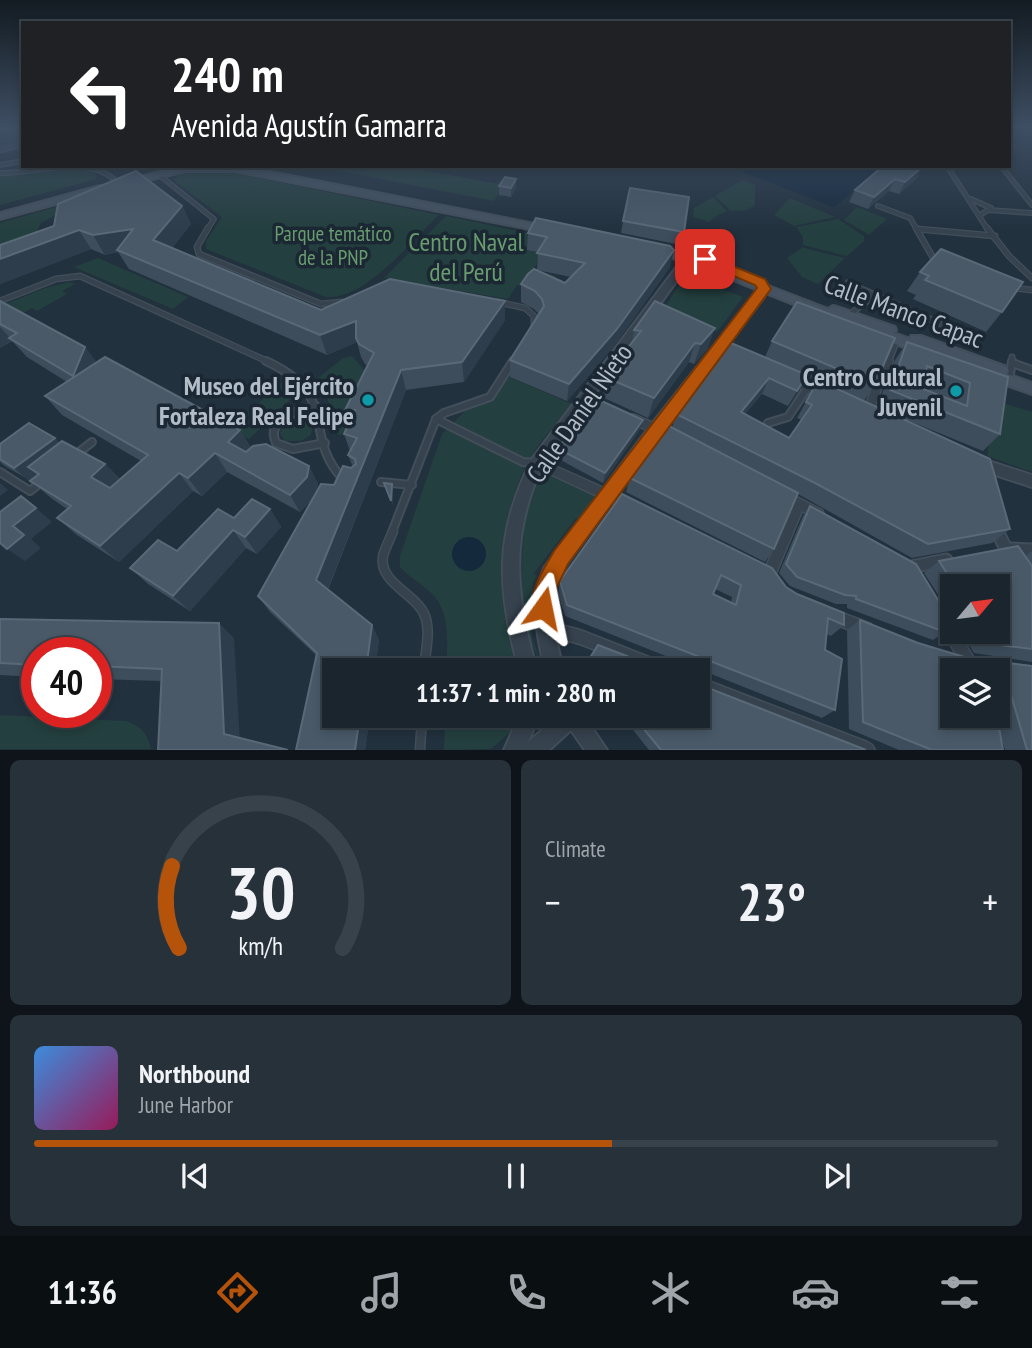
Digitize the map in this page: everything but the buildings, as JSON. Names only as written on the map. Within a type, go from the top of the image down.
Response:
[{"type":"main road","points":[[117,185],[166,168]]},
{"type":"main road","points":[[0,213],[158,174],[194,168]]},
{"type":"main road","points":[[235,168],[566,231],[269,168]]},
{"type":"main road","points":[[648,246],[690,257],[762,285]]},
{"type":"main road","name":"Calle Manco Capac","points":[[762,285],[1011,365],[1032,382]]},
{"type":"main road","name":"Calle Manco Capac","points":[[762,285],[896,339],[1032,389]]},
{"type":"street","name":"Calle Daniel Nieto","points":[[524,658],[515,629],[510,584],[512,540],[525,488],[537,463],[656,314],[690,257]]},
{"type":"street","points":[[552,658],[546,628],[544,589],[550,574],[608,494],[661,432],[723,346],[762,285]]},
{"type":"street","points":[[770,369],[861,413],[882,374],[896,339]]},
{"type":"street","points":[[623,415],[661,432]]},
{"type":"street","points":[[964,459],[981,471],[1032,481]]},
{"type":"street","points":[[537,463],[645,513]]},
{"type":"street","points":[[769,488],[833,523]]},
{"type":"street","points":[[767,575],[799,504]]},
{"type":"street","points":[[995,522],[1005,549],[1018,569]]},
{"type":"street","points":[[991,552],[1005,549],[1032,550]]},
{"type":"street","points":[[910,569],[951,559]]},
{"type":"street","points":[[933,602],[969,658]]},
{"type":"street","points":[[816,609],[884,636]]},
{"type":"street","points":[[546,628],[580,637],[633,658]]},
{"type":"street","points":[[943,654],[954,658]]},
{"type":"street","points":[[710,689],[861,748]]},
{"type":"street","points":[[514,750],[526,728]]},
{"type":"street","points":[[533,750],[558,728]]},
{"type":"street","points":[[580,728],[597,750]]},
{"type":"lane","points":[[0,166],[21,161]]},
{"type":"lane","points":[[948,168],[1011,260],[1032,278]]},
{"type":"lane","points":[[1003,168],[1032,205]]},
{"type":"lane","points":[[0,173],[100,169],[117,185]]},
{"type":"lane","points":[[158,174],[214,219],[197,247],[199,254],[321,304],[349,300]]},
{"type":"lane","points":[[966,195],[986,207],[1000,210]]},
{"type":"lane","points":[[878,206],[910,218],[934,262],[939,265]]},
{"type":"lane","points":[[980,215],[988,210],[1032,213]]},
{"type":"lane","points":[[918,229],[995,236]]},
{"type":"lane","points":[[0,301],[56,279],[80,276],[288,372],[302,381],[316,406],[331,468],[342,478],[349,479]]},
{"type":"lane","points":[[848,283],[967,335]]},
{"type":"lane","points":[[1004,287],[1032,290]]},
{"type":"lane","points":[[849,315],[876,295]]},
{"type":"lane","points":[[488,300],[524,307],[536,319],[533,327]]},
{"type":"lane","points":[[425,658],[427,619],[413,596],[387,578],[383,557],[436,419],[444,412],[489,397],[520,349]]},
{"type":"lane","points":[[1011,365],[1032,370]]},
{"type":"lane","points":[[768,423],[788,417],[808,387]]},
{"type":"lane","points":[[316,406],[286,415],[278,421],[273,436],[276,443],[293,449],[325,443]]},
{"type":"lane","points":[[436,419],[523,462],[537,463]]},
{"type":"lane","points":[[71,458],[92,442]]},
{"type":"lane","points":[[0,472],[30,491],[50,475]]},
{"type":"lane","points":[[380,482],[412,485]]},
{"type":"lane","points":[[420,750],[421,728]]},
{"type":"green space","points":[[24,168],[96,168],[96,179],[0,205],[0,172]]},
{"type":"green space","points":[[324,168],[412,168],[504,185],[494,201]]},
{"type":"green space","name":"Parque temático de la PNP","points":[[203,171],[239,174],[439,215],[372,279],[357,289],[326,297],[206,249],[206,241],[222,217],[173,180],[179,174]]},
{"type":"green space","points":[[743,180],[755,185],[755,205],[747,210],[731,211],[715,196]]},
{"type":"green space","points":[[713,197],[727,211],[709,222],[693,217],[694,208]]},
{"type":"green space","points":[[790,198],[835,217],[794,226],[774,215]]},
{"type":"green space","points":[[84,199],[41,223],[33,240],[0,253],[0,223]]},
{"type":"green space","points":[[857,207],[887,219],[869,235],[844,220]]},
{"type":"green space","name":"Centro Naval del Perú","points":[[446,216],[536,235],[542,253],[534,269],[556,276],[550,288],[541,290],[517,285],[508,299],[384,278]]},
{"type":"green space","points":[[838,219],[864,236],[864,241],[847,256],[803,245],[803,237],[796,227]]},
{"type":"green space","points":[[803,247],[845,258],[818,284],[802,277],[787,258]]},
{"type":"green space","points":[[98,258],[188,297],[173,309],[74,267]]},
{"type":"green space","points":[[686,275],[743,297],[717,332],[664,308]]},
{"type":"green space","points":[[69,282],[75,284],[62,291],[67,294],[37,311],[32,308],[20,315],[3,305],[45,288]]},
{"type":"green space","points":[[352,356],[371,378],[348,430],[340,435],[336,433],[326,392],[317,379],[343,358]]},
{"type":"green space","points":[[507,376],[572,404],[532,455],[511,504],[506,532],[504,590],[516,658],[447,658],[447,632],[443,612],[434,596],[400,567],[400,556],[442,434],[465,411],[491,400]]},
{"type":"green space","points":[[282,382],[300,390],[249,439],[230,429]]},
{"type":"green space","points":[[996,401],[1032,412],[1032,472],[987,456]]},
{"type":"green space","points":[[302,416],[313,422],[311,435],[301,441],[285,441],[280,434],[284,423]]},
{"type":"green space","points":[[548,472],[596,495],[597,498],[581,521],[576,518],[534,573],[537,576],[533,583],[532,637],[540,658],[530,638],[525,618],[522,585],[526,516],[538,481]]},
{"type":"green space","points":[[0,715],[21,716],[21,728],[112,728],[112,720],[126,721],[143,731],[151,749],[0,749]]},
{"type":"green space","points":[[445,728],[514,728],[491,749],[444,750]]},
{"type":"water","points":[[748,168],[883,168],[834,207],[742,172]]},
{"type":"water","points":[[469,537],[481,542],[486,554],[481,566],[469,571],[457,566],[452,554],[457,542]]},
{"type":"place","name":"Centro Cultural Juvenil","points":[[956,391]]},
{"type":"place","name":"Museo del Ejército Fortaleza Real Felipe","points":[[368,400]]},
{"type":"route","points":[[543,608],[544,589],[561,558],[764,289],[760,282],[705,259]]}]
